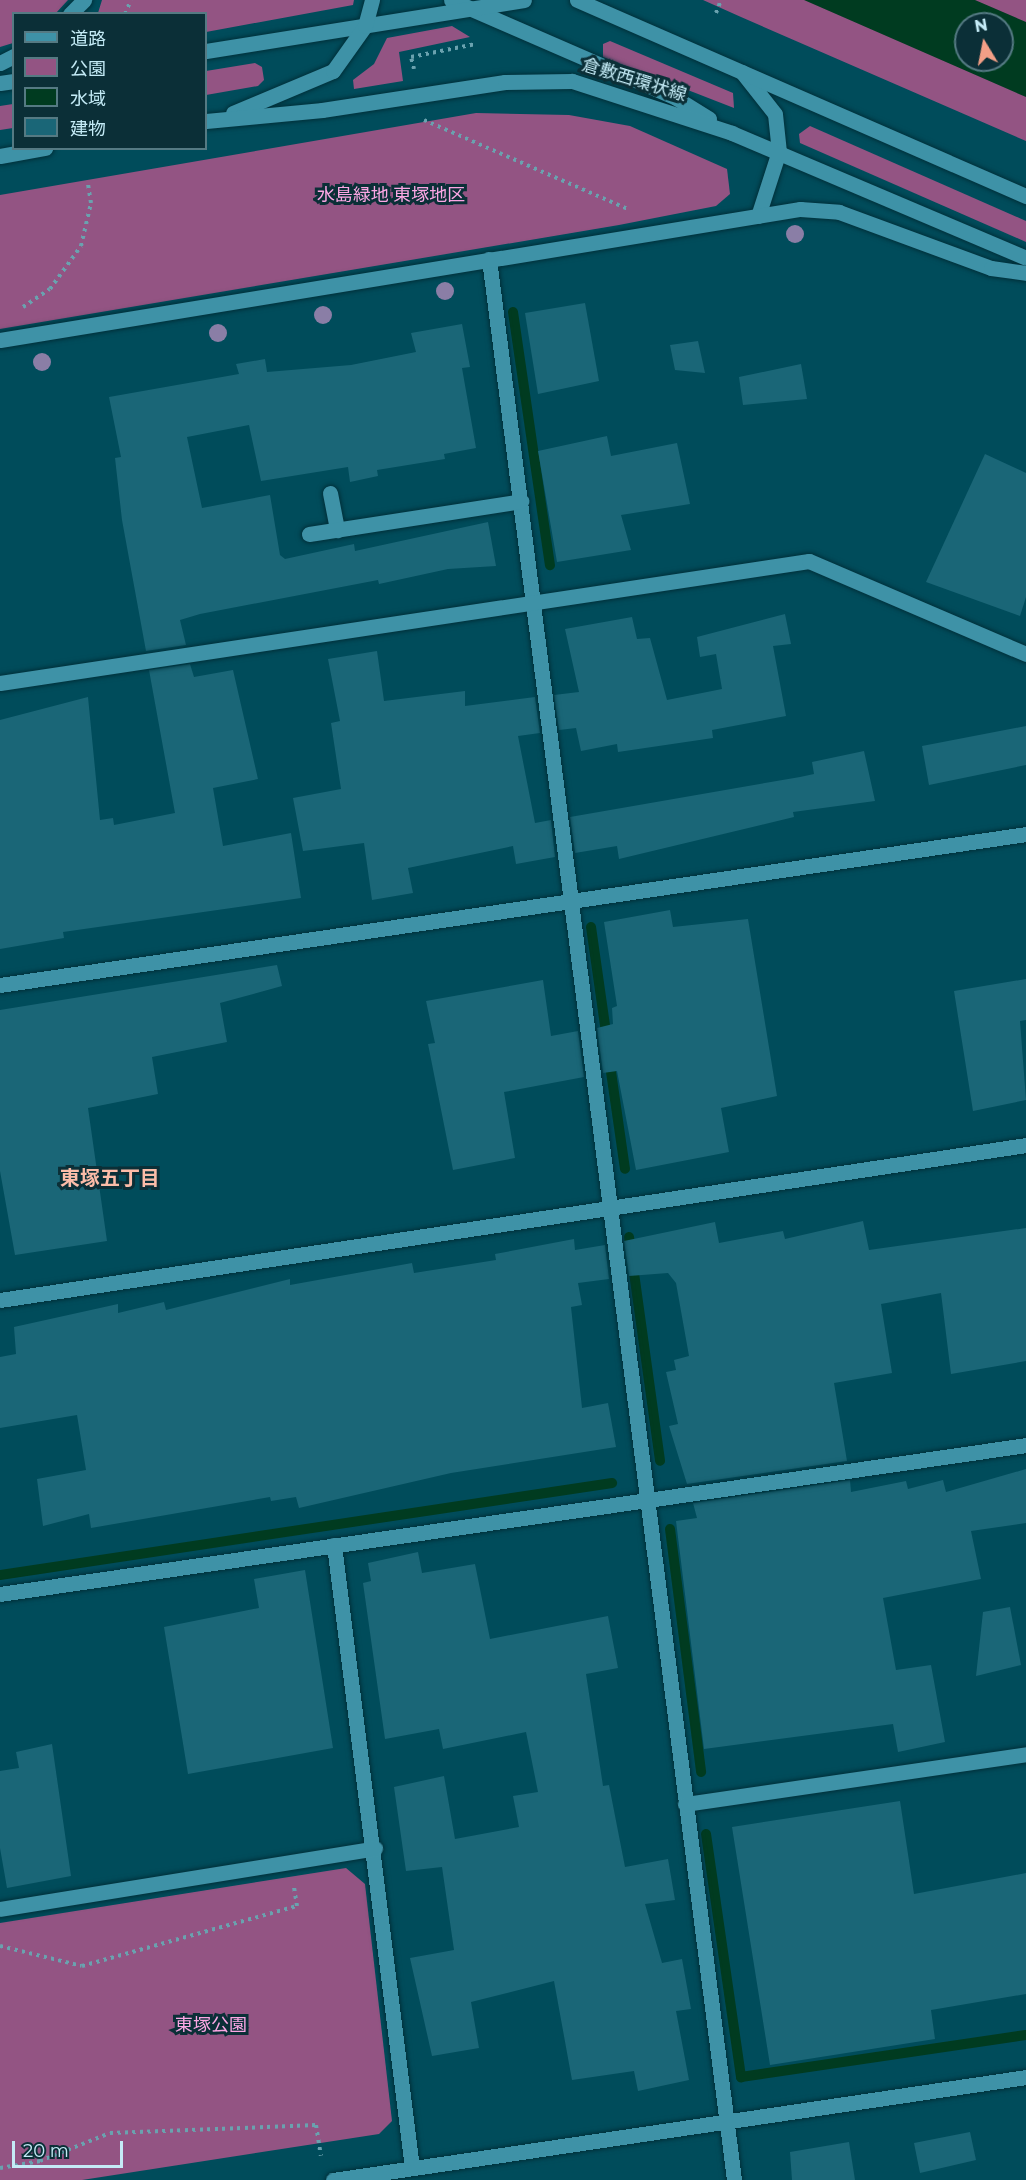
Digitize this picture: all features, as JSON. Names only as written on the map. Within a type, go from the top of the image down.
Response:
[{"type":"street","points":[[72,12],[84,0]]},
{"type":"street","points":[[211,120],[333,71],[365,26],[372,0]]},
{"type":"street","points":[[451,0],[676,98],[732,133]]},
{"type":"street","points":[[207,51],[524,0]]},
{"type":"street","points":[[578,0],[1026,196]]},
{"type":"street","points":[[742,72],[775,114],[779,152],[758,216]]},
{"type":"street","name":"倉敷西環状線","points":[[211,120],[322,110],[542,79],[572,81],[732,133],[1026,258]]},
{"type":"street","points":[[0,156],[34,150]]},
{"type":"street","points":[[0,340],[800,209],[839,212],[991,268],[1026,273]]},
{"type":"street","points":[[489,259],[651,1499],[685,1804],[734,2180]]},
{"type":"street","points":[[330,493],[336,530]]},
{"type":"street","points":[[309,534],[521,501]]},
{"type":"street","points":[[0,683],[809,561],[1026,654]]},
{"type":"street","points":[[0,985],[1026,834]]},
{"type":"street","points":[[0,1300],[1026,1145]]},
{"type":"street","points":[[0,1594],[1026,1445]]},
{"type":"street","points":[[334,1545],[375,1848],[412,2168]]},
{"type":"street","points":[[685,1804],[1026,1754]]},
{"type":"street","points":[[0,1909],[375,1848]]},
{"type":"street","points":[[333,2180],[1026,2077]]},
{"type":"path","points":[[716,13],[721,0]]},
{"type":"path","points":[[415,77],[411,57],[476,44]]},
{"type":"path","points":[[423,114],[426,125],[638,213]]},
{"type":"path","points":[[19,308],[50,289],[81,246],[91,203],[88,183]]},
{"type":"path","points":[[0,1946],[82,1965],[297,1906],[291,1862]]},
{"type":"path","points":[[0,2168],[40,2161],[110,2133],[316,2125],[322,2162]]},
{"type":"green space","points":[[0,0],[68,0],[57,12],[12,12],[12,43],[0,47]]},
{"type":"green space","points":[[102,0],[354,0],[353,5],[207,32],[207,12],[98,12]]},
{"type":"green space","points":[[703,0],[1026,0],[1026,141]]},
{"type":"green space","points":[[452,26],[470,37],[399,52],[403,81],[354,89],[353,80],[374,64],[387,38]]},
{"type":"green space","points":[[610,41],[733,93],[734,108],[603,57],[603,44]]},
{"type":"green space","points":[[255,63],[262,67],[264,80],[258,86],[207,95],[207,71]]},
{"type":"green space","points":[[12,104],[12,128],[0,130],[0,106]]},
{"type":"green space","name":"水島緑地 東塚地区","points":[[476,113],[569,115],[630,126],[727,169],[730,194],[716,206],[619,225],[0,329],[0,195]]},
{"type":"green space","points":[[810,126],[1026,221],[1026,242],[800,143],[799,134]]},
{"type":"green space","name":"東塚公園","points":[[346,1868],[365,1884],[392,2121],[379,2134],[82,2180],[0,2180],[0,1923]]},
{"type":"water","points":[[804,0],[975,0],[1003,12],[954,12],[954,66]]},
{"type":"water","points":[[1014,17],[1026,22],[1026,97],[969,72],[1014,72]]},
{"type":"building","points":[[585,303],[599,381],[538,394],[525,313]]},
{"type":"building","points":[[462,324],[470,367],[462,368],[476,448],[444,454],[445,459],[377,470],[378,476],[350,482],[348,467],[261,481],[249,425],[187,437],[202,508],[270,495],[280,555],[285,559],[354,544],[355,551],[488,522],[496,566],[448,569],[379,584],[378,580],[200,614],[180,620],[186,645],[146,651],[122,520],[115,458],[121,457],[109,397],[239,374],[236,364],[265,359],[267,372],[351,365],[416,352],[411,333]]},
{"type":"building","points":[[698,341],[705,373],[675,370],[670,345]]},
{"type":"building","points":[[801,364],[807,399],[743,405],[739,377]]},
{"type":"building","points":[[607,436],[611,456],[677,443],[690,504],[621,515],[631,550],[557,562],[538,451]]},
{"type":"building","points":[[985,454],[1026,473],[1026,597],[1020,616],[926,582]]},
{"type":"building","points":[[785,614],[791,644],[773,646],[786,716],[712,730],[713,738],[618,752],[617,744],[581,751],[576,728],[559,730],[554,695],[579,692],[565,629],[632,617],[637,639],[650,638],[667,700],[722,689],[716,654],[700,657],[697,637]]},
{"type":"building","points":[[377,651],[384,701],[465,691],[465,706],[535,697],[540,733],[518,736],[535,823],[551,820],[555,857],[516,864],[513,846],[408,868],[413,893],[372,900],[364,843],[303,851],[293,798],[341,789],[331,723],[340,721],[328,659]]},
{"type":"building","points":[[190,664],[194,677],[233,670],[258,779],[213,788],[223,846],[291,833],[301,898],[63,932],[64,938],[0,949],[0,720],[88,697],[100,820],[113,818],[114,825],[175,813],[149,670]]},
{"type":"building","points":[[1026,726],[1026,765],[929,785],[922,746]]},
{"type":"building","points":[[864,751],[875,801],[793,812],[794,817],[619,859],[617,846],[575,853],[570,817],[814,774],[812,762]]},
{"type":"building","points":[[670,910],[673,927],[748,919],[777,1096],[721,1108],[729,1152],[636,1170],[617,1071],[603,1073],[597,1028],[613,1024],[612,1008],[617,1006],[604,922]]},
{"type":"building","points":[[277,965],[282,986],[220,1003],[227,1042],[152,1057],[158,1094],[88,1108],[107,1241],[15,1255],[0,1171],[0,1010]]},
{"type":"building","points":[[1026,979],[1026,1020],[1020,1021],[1026,1100],[973,1111],[954,991]]},
{"type":"building","points":[[543,980],[551,1036],[578,1031],[584,1077],[504,1092],[515,1158],[453,1170],[428,1044],[435,1043],[426,1001]]},
{"type":"building","points":[[863,1221],[869,1250],[1026,1228],[1026,1361],[951,1374],[941,1293],[881,1304],[892,1373],[834,1383],[847,1461],[687,1484],[669,1426],[678,1424],[666,1372],[676,1370],[674,1360],[689,1356],[676,1283],[668,1273],[629,1276],[624,1241],[715,1222],[719,1243],[783,1231],[785,1239]]},
{"type":"building","points":[[574,1239],[575,1250],[605,1245],[609,1279],[578,1283],[582,1305],[571,1307],[582,1408],[608,1403],[616,1447],[451,1473],[299,1508],[296,1497],[271,1501],[270,1497],[91,1528],[89,1514],[43,1526],[37,1479],[86,1470],[77,1415],[0,1428],[0,1357],[16,1354],[14,1327],[118,1304],[118,1313],[164,1302],[166,1310],[290,1279],[290,1285],[412,1263],[414,1273],[496,1260],[495,1254]]},
{"type":"building","points":[[1026,1469],[1026,1523],[971,1531],[981,1579],[883,1598],[896,1670],[931,1665],[945,1742],[898,1752],[893,1724],[704,1749],[676,1521],[697,1518],[693,1503],[850,1480],[851,1492],[906,1481],[908,1489],[943,1480],[946,1492]]},
{"type":"building","points":[[418,1552],[422,1573],[475,1564],[490,1639],[608,1616],[618,1668],[586,1674],[603,1786],[609,1785],[625,1867],[668,1859],[675,1900],[645,1904],[662,1963],[682,1959],[691,2009],[676,2011],[689,2080],[638,2091],[634,2071],[572,2080],[554,1981],[471,2002],[479,2048],[432,2056],[410,1958],[454,1950],[442,1867],[406,1871],[394,1787],[444,1776],[455,1839],[519,1827],[513,1796],[538,1792],[526,1732],[443,1749],[439,1729],[385,1739],[363,1583],[371,1581],[368,1563]]},
{"type":"building","points":[[305,1570],[333,1748],[188,1774],[164,1627],[259,1608],[254,1579]]},
{"type":"building","points":[[1010,1607],[1021,1665],[976,1676],[983,1612]]},
{"type":"building","points":[[52,1744],[71,1876],[7,1888],[0,1848],[0,1771],[19,1768],[16,1752]]},
{"type":"building","points":[[900,1801],[914,1894],[1026,1873],[1026,1994],[931,2010],[935,2039],[770,2065],[732,1827]]},
{"type":"building","points":[[970,2132],[976,2160],[920,2173],[914,2143]]},
{"type":"building","points":[[849,2142],[855,2180],[792,2180],[790,2152]]},
{"type":"waterway","points":[[513,312],[550,565]]},
{"type":"waterway","points":[[591,927],[607,1040]]},
{"type":"waterway","points":[[609,1058],[625,1169]]},
{"type":"waterway","points":[[629,1237],[660,1461]]},
{"type":"waterway","points":[[0,1575],[612,1483]]},
{"type":"waterway","points":[[670,1529],[701,1772]]},
{"type":"waterway","points":[[706,1834],[741,2077],[1026,2035]]},
{"type":"district","name":"東塚五丁目","points":[[110,1178]]}]
